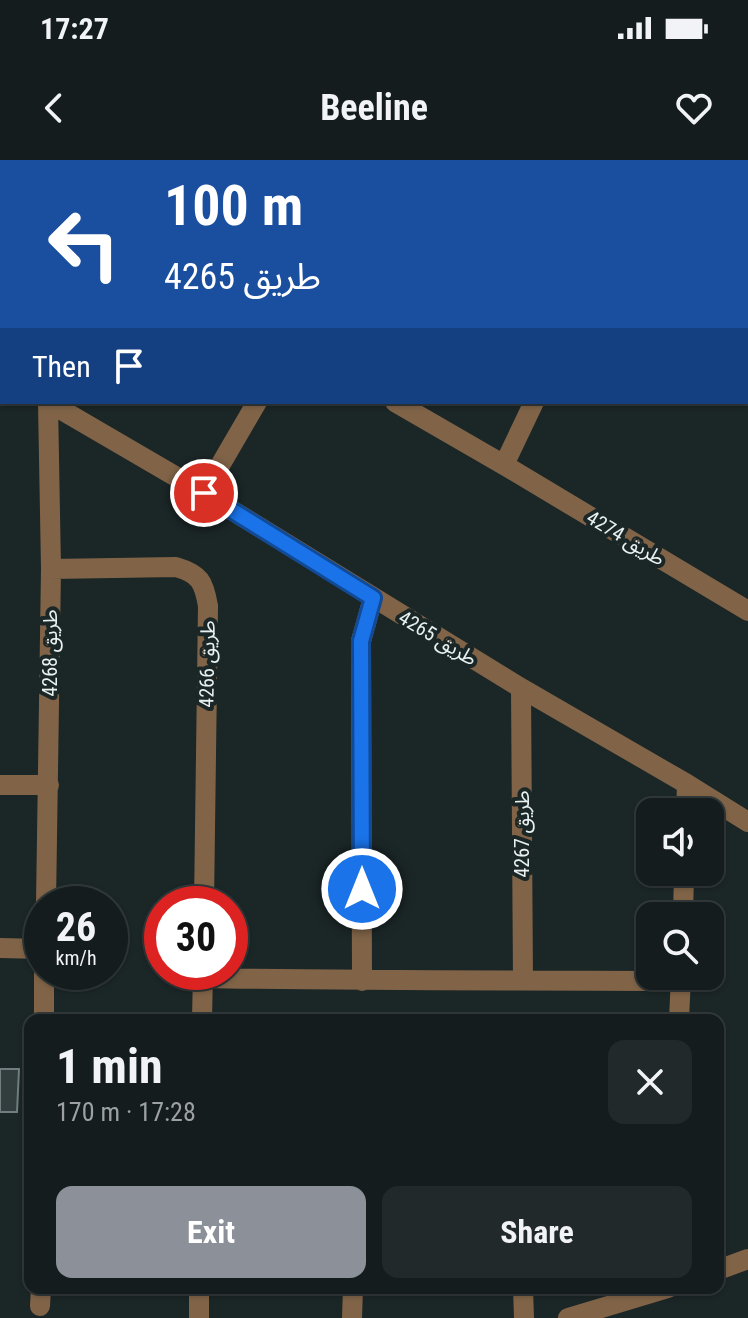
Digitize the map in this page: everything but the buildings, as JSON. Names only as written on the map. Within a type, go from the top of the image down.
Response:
[{"type":"street","name":"طريق 4268","points":[[46,886],[51,569],[48,404]]},
{"type":"street","name":"طريق 4265","points":[[51,404],[748,822]]},
{"type":"street","points":[[204,493],[256,404]]},
{"type":"street","name":"طريق 4274","points":[[398,404],[748,611]]},
{"type":"street","points":[[504,465],[533,404]]},
{"type":"street","name":"طريق 4266","points":[[51,569],[176,567],[198,577],[205,588],[208,606],[204,886]]},
{"type":"street","points":[[362,981],[361,641],[373,598]]},
{"type":"street","name":"طريق 4267","points":[[521,688],[523,980]]},
{"type":"street","points":[[686,798],[687,784]]},
{"type":"street","points":[[0,785],[49,785]]},
{"type":"street","points":[[0,948],[24,949]]},
{"type":"street","points":[[248,977],[362,981],[636,979]]},
{"type":"street","points":[[44,990],[44,1014]]},
{"type":"street","points":[[202,1014],[203,990]]},
{"type":"street","points":[[679,1014],[680,990]]},
{"type":"street","points":[[724,1268],[748,1259]]},
{"type":"street","points":[[199,1294],[199,1318]]},
{"type":"street","points":[[352,1318],[353,1294]]},
{"type":"street","points":[[523,1294],[524,1318]]},
{"type":"street","points":[[568,1318],[648,1294]]},
{"type":"route","points":[[204,493],[373,598],[361,641],[362,889]]}]
